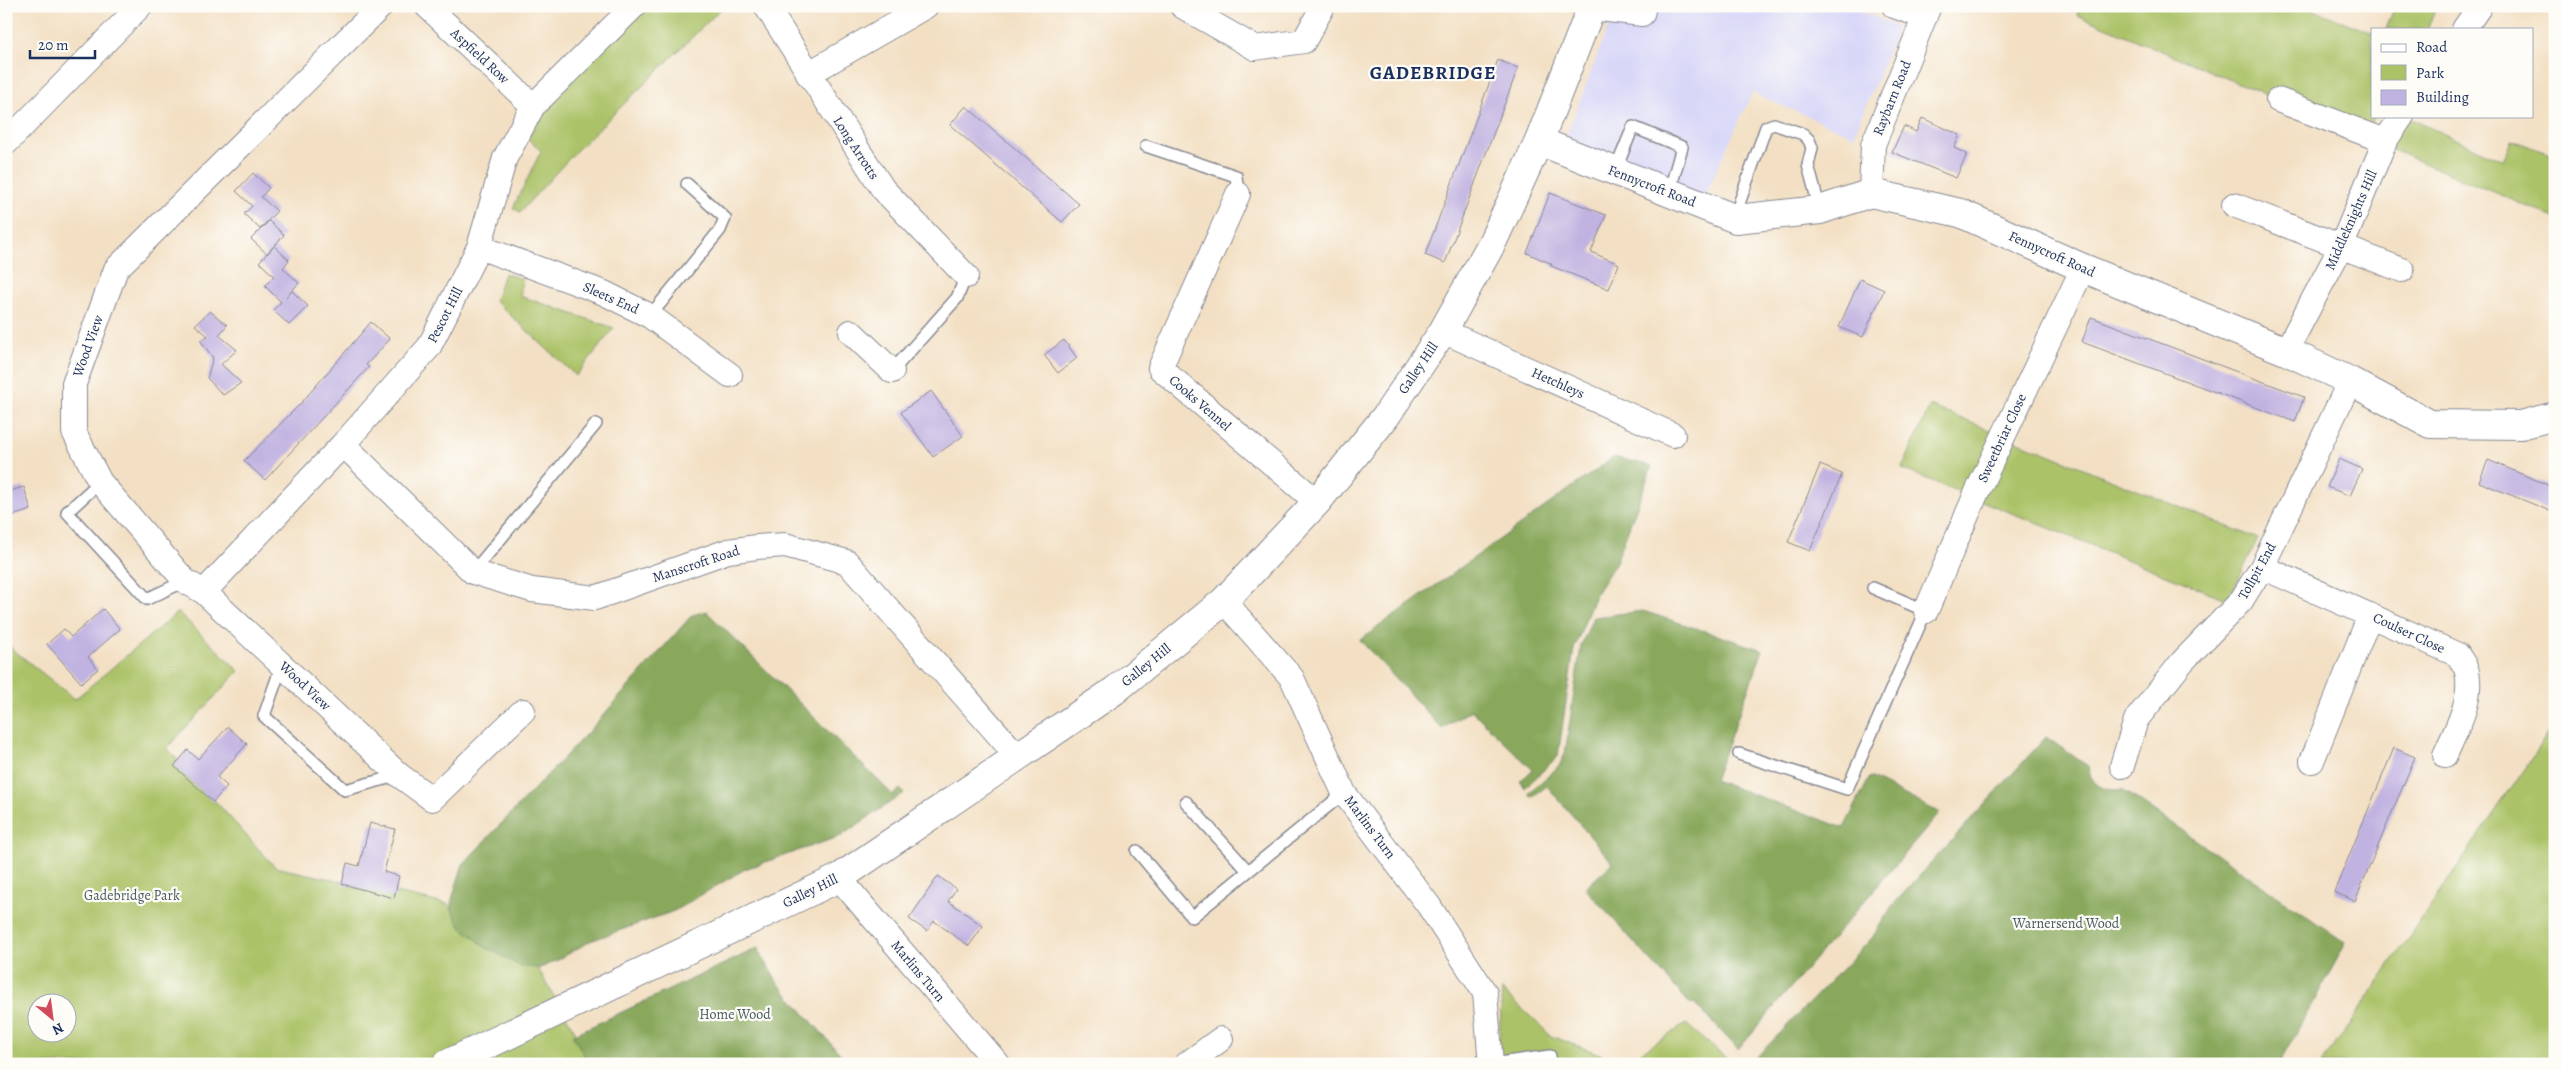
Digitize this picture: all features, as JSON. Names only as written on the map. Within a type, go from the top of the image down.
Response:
[{"type":"street","points":[[6,143],[140,6]]},
{"type":"street","name":"Wood View","points":[[381,6],[116,269],[74,384],[74,432],[100,482],[194,587],[282,664],[399,775],[432,799],[523,711]]},
{"type":"street","name":"Aspfield Row","points":[[427,6],[533,106]]},
{"type":"street","name":"Pescot Hill","points":[[194,587],[343,444],[429,347],[479,247],[505,158],[533,106],[634,6]]},
{"type":"street","name":"Long Arrotts","points":[[766,6],[883,189],[966,276]]},
{"type":"street","points":[[808,74],[926,6]]},
{"type":"street","points":[[1182,6],[1255,48],[1304,41],[1324,6]]},
{"type":"street","points":[[1592,7],[1642,14],[1644,6]]},
{"type":"street","points":[[1894,6],[1927,12]]},
{"type":"street","points":[[2465,28],[2480,6]]},
{"type":"street","name":"Galley Hill","points":[[447,1064],[839,878],[1114,691],[1224,601],[1317,502],[1386,416],[1443,331],[1492,243],[1539,142],[1592,7]]},
{"type":"street","name":"Raybarn Road","points":[[1871,193],[1873,145],[1927,12]]},
{"type":"street","points":[[2278,100],[2385,140]]},
{"type":"street","name":"Middleknights Hill","points":[[2286,351],[2342,245],[2385,140],[2401,118]]},
{"type":"street","name":"Fennycroft Road","points":[[1539,142],[1736,219],[1820,210],[1871,193],[1960,213],[2083,268],[2286,351],[2350,381],[2430,424],[2521,425],[2555,416]]},
{"type":"street","name":"Cooks Vennel","points":[[1238,194],[1160,368],[1317,502]]},
{"type":"street","points":[[2234,205],[2342,245],[2402,270]]},
{"type":"street","name":"Sleets End","points":[[479,247],[604,293],[650,316],[730,375]]},
{"type":"street","name":"Sweetbriar Close","points":[[1926,611],[1976,494],[2083,268]]},
{"type":"street","name":"Hetchleys","points":[[1443,331],[1673,436]]},
{"type":"street","points":[[851,332],[892,371]]},
{"type":"street","name":"Tollpit End","points":[[2122,766],[2136,720],[2182,662],[2242,601],[2262,568],[2350,381]]},
{"type":"street","name":"Manscroft Road","points":[[343,444],[473,572],[532,590],[595,598],[738,549],[785,545],[847,562],[1018,757]]},
{"type":"street","name":"Coulser Close","points":[[2262,568],[2458,655],[2467,670],[2469,688],[2461,720],[2445,755]]},
{"type":"street","name":"Marlins Turn","points":[[1224,601],[1292,678],[1344,793],[1429,906],[1485,993],[1491,1064]]},
{"type":"street","points":[[2312,761],[2370,615]]},
{"type":"street","name":"Marlins Turn","points":[[839,878],[998,1064]]},
{"type":"street","points":[[1187,1064],[1221,1039]]},
{"type":"lane","points":[[1736,219],[1766,127],[1774,124],[1803,134],[1809,140],[1812,148],[1808,165],[1820,210]]},
{"type":"lane","points":[[1614,172],[1633,127],[1682,146],[1669,193]]},
{"type":"lane","points":[[1146,146],[1236,176],[1238,194]]},
{"type":"lane","points":[[650,316],[720,230],[724,218],[687,184]]},
{"type":"lane","points":[[892,371],[957,298],[966,276]]},
{"type":"lane","points":[[473,572],[596,424]]},
{"type":"lane","points":[[100,482],[67,512],[147,599],[194,587]]},
{"type":"lane","points":[[1739,754],[1848,789],[1926,611],[1873,588]]},
{"type":"lane","points":[[282,664],[264,716],[345,790],[399,775]]},
{"type":"lane","points":[[1137,851],[1192,917],[1344,793]]},
{"type":"lane","points":[[1186,802],[1248,871]]},
{"type":"lane","points":[[1491,1064],[1550,1056]]},
{"type":"shaded area","points":[[1616,6],[1851,6],[1898,27],[1854,136],[1752,93],[1703,200],[1565,140]]},
{"type":"green space","points":[[642,6],[724,6],[576,151],[520,212],[513,208],[541,151],[527,138],[560,89]]},
{"type":"green space","points":[[2079,6],[2304,6],[2371,33],[2371,118],[2374,118],[2363,136],[2077,15]]},
{"type":"green space","points":[[2395,6],[2437,6],[2427,28],[2386,28]]},
{"type":"green space","points":[[2409,118],[2503,161],[2512,140],[2555,156],[2555,218],[2388,148]]},
{"type":"green space","points":[[504,273],[523,279],[520,296],[614,328],[576,376],[495,301]]},
{"type":"green space","points":[[1930,406],[2258,539],[2228,600],[1902,469]]},
{"type":"green space","points":[[1614,457],[1652,466],[1616,562],[1595,595],[1574,649],[1558,756],[1525,788],[1520,781],[1533,770],[1471,710],[1442,729],[1360,640]]},
{"type":"green space","points":[[708,611],[893,795],[900,789],[904,793],[841,836],[745,869],[674,911],[590,941],[558,960],[540,968],[520,966],[487,948],[460,926],[452,910],[452,899],[463,864],[590,730],[692,615]]},
{"type":"green space","points":[[1643,611],[1763,650],[1714,780],[1844,828],[1870,777],[1940,813],[1738,1049],[1694,1003],[1691,1005],[1585,888],[1613,863],[1547,786],[1532,797],[1529,793],[1559,766],[1565,754],[1581,646],[1593,617]]},
{"type":"green space","name":"Gadebridge Park","points":[[178,612],[239,671],[167,748],[275,867],[447,904],[538,969],[575,1031],[590,1064],[6,1064],[6,644],[75,699]]},
{"type":"green space","points":[[2555,724],[2555,1064],[2322,1064]]},
{"type":"green space","name":"Warnersend Wood","points":[[2046,737],[2088,766],[2092,778],[2099,786],[2109,790],[2122,789],[2346,943],[2279,1064],[1750,1064],[1872,938],[1892,906]]},
{"type":"green space","name":"Home Wood","points":[[758,948],[777,982],[849,1064],[589,1064],[573,1035]]},
{"type":"green space","points":[[1502,990],[1551,1036],[1624,1063],[1686,1024],[1733,1064],[1498,1064]]},
{"type":"building","points":[[1498,60],[1518,68],[1445,263],[1425,255]]},
{"type":"building","points":[[966,106],[1079,204],[1062,222],[950,125]]},
{"type":"building","points":[[1922,118],[1960,135],[1954,148],[1967,154],[1956,178],[1892,152],[1904,126],[1916,132]]},
{"type":"building","points":[[253,173],[269,188],[261,197],[277,211],[260,229],[244,214],[252,206],[236,191]]},
{"type":"building","points":[[1550,193],[1606,215],[1591,252],[1619,264],[1609,289],[1551,266],[1552,264],[1527,253]]},
{"type":"building","points":[[269,221],[284,235],[267,254],[251,239]]},
{"type":"building","points":[[274,246],[289,260],[283,268],[299,283],[286,297],[292,291],[308,306],[289,325],[273,310],[281,302],[265,286],[274,276],[259,262]]},
{"type":"building","points":[[1860,279],[1884,290],[1863,337],[1839,327]]},
{"type":"building","points":[[210,311],[227,325],[219,335],[237,350],[221,364],[241,383],[223,395],[207,378],[213,358],[200,340],[208,336],[195,325]]},
{"type":"building","points":[[2091,317],[2304,397],[2295,422],[2082,342]]},
{"type":"building","points":[[371,322],[390,339],[366,365],[369,367],[265,480],[244,461],[302,402]]},
{"type":"building","points":[[1064,340],[1077,358],[1058,373],[1044,355]]},
{"type":"building","points":[[931,391],[963,436],[933,457],[901,412]]},
{"type":"building","points":[[2339,459],[2362,469],[2350,496],[2327,487]]},
{"type":"building","points":[[2488,460],[2555,488],[2555,513],[2479,482]]},
{"type":"building","points":[[1820,465],[1842,474],[1810,551],[1788,542]]},
{"type":"building","points":[[24,487],[31,510],[6,518],[6,492]]},
{"type":"building","points":[[103,609],[120,629],[88,657],[98,669],[81,683],[47,644],[64,629],[71,637]]},
{"type":"building","points":[[228,727],[247,744],[217,777],[227,786],[213,802],[174,766],[188,750],[198,759]]},
{"type":"building","points":[[2394,748],[2415,757],[2355,901],[2334,892]]},
{"type":"building","points":[[370,823],[395,829],[384,872],[399,876],[394,898],[342,884],[347,863],[359,866]]},
{"type":"building","points":[[938,876],[956,889],[948,901],[983,926],[969,946],[934,921],[927,931],[909,919]]},
{"type":"district","name":"GADEBRIDGE","points":[[1433,73]]}]
